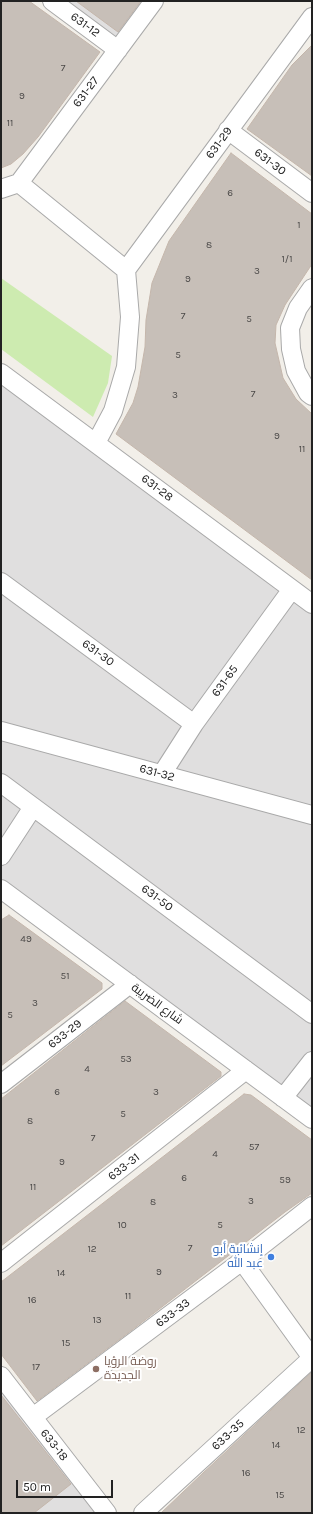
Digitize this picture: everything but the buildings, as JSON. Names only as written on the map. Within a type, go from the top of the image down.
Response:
[{"type":"street","name":"631-12","points":[[52,1],[118,50]]},
{"type":"street","name":"631-27","points":[[19,183],[154,1]]},
{"type":"street","name":"631-29","points":[[126,270],[312,17]]},
{"type":"street","name":"631-30","points":[[228,130],[312,193]]},
{"type":"street","points":[[1,189],[19,183],[126,270],[130,317],[126,367],[113,411],[96,443]]},
{"type":"street","points":[[312,288],[298,308],[290,328],[291,349],[296,372],[308,393],[312,396]]},
{"type":"street","name":"631-28","points":[[1,373],[312,604]]},
{"type":"street","name":"631-30","points":[[1,582],[194,724]]},
{"type":"street","name":"631-65","points":[[162,774],[194,724],[292,589]]},
{"type":"street","name":"631-32","points":[[1,731],[312,815]]},
{"type":"street","name":"631-50","points":[[1,783],[312,1014]]},
{"type":"street","points":[[1,856],[33,807]]},
{"type":"street","name":"شارع الضريبة","points":[[4,895],[130,984],[312,1119]]},
{"type":"street","name":"633-29","points":[[1,1084],[130,984]]},
{"type":"street","points":[[283,1098],[312,1061]]},
{"type":"street","name":"633-31","points":[[1,1263],[246,1070]]},
{"type":"street","name":"633-33","points":[[33,1418],[242,1261],[312,1206]]},
{"type":"street","points":[[242,1261],[312,1358]]},
{"type":"street","name":"633-35","points":[[143,1513],[312,1358]]},
{"type":"street","name":"633-18","points":[[1,1376],[108,1513]]},
{"type":"shaded area","points":[[65,1],[151,1],[116,38]]},
{"type":"shaded area","points":[[1,383],[312,614],[312,1007],[1,777]]},
{"type":"shaded area","points":[[1,789],[312,1019],[312,1109],[1,878]]},
{"type":"shaded area","points":[[1,1382],[101,1513],[1,1513]]},
{"type":"green space","points":[[1,278],[112,356],[108,383],[93,417],[1,349]]},
{"type":"place","name":"إنشائية أبو عبد الله","points":[[271,1257]]},
{"type":"place","name":"روضة الرؤيا الجديدة","points":[[96,1369]]}]
